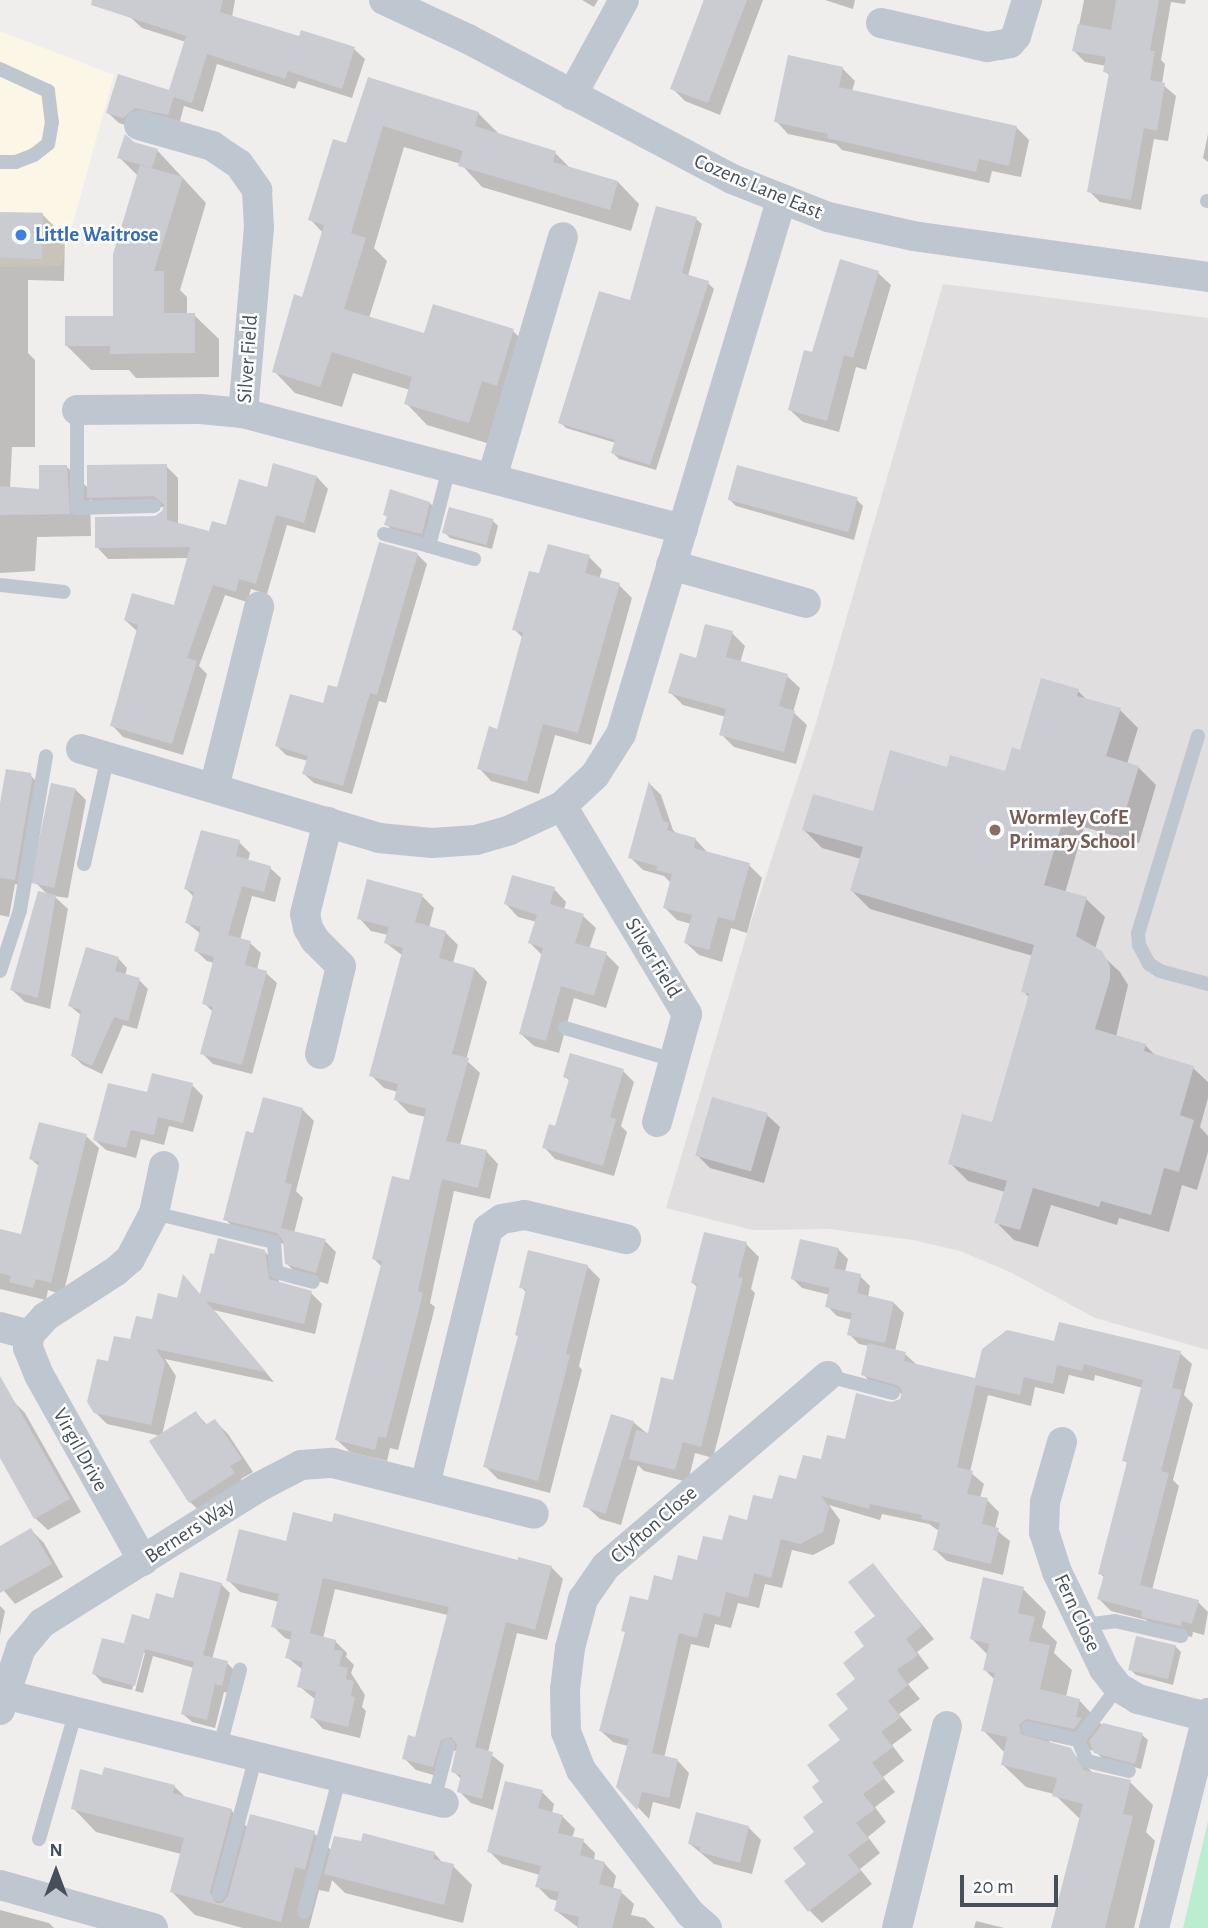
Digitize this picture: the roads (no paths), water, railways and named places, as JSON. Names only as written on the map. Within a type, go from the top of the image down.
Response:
[{"type":"street","name":"Cozens Lane East","points":[[383,0],[468,40],[665,146],[781,201],[828,218],[913,236],[1208,277]]},
{"type":"street","points":[[572,95],[624,0]]},
{"type":"street","points":[[881,23],[987,47],[1000,45],[1010,43],[1016,36],[1027,0]]},
{"type":"street","name":"Silver Field","points":[[139,125],[212,146],[239,164],[257,190],[259,227],[243,413],[683,529]]},
{"type":"street","points":[[94,753],[379,838],[443,842],[476,840],[510,830],[562,806],[595,775],[621,734],[781,201]]},
{"type":"street","points":[[492,478],[563,237]]},
{"type":"street","points":[[77,410],[201,409],[243,413]]},
{"type":"street","points":[[671,565],[806,603]]},
{"type":"street","points":[[214,788],[259,607]]},
{"type":"street","name":"Silver Field","points":[[562,806],[687,1014],[657,1122]]},
{"type":"street","points":[[320,1054],[341,965],[315,940],[304,914],[328,822]]},
{"type":"street","points":[[0,1327],[29,1335],[44,1317],[116,1271],[130,1259],[154,1213],[163,1167]]},
{"type":"street","points":[[425,1485],[488,1229],[502,1219],[525,1215],[626,1238]]},
{"type":"street","name":"Virgil Drive","points":[[29,1335],[28,1348],[39,1375],[143,1561]]},
{"type":"street","name":"Clyfton Close","points":[[707,1928],[690,1913],[581,1770],[566,1732],[565,1690],[570,1648],[583,1600],[606,1566],[828,1376]]},
{"type":"street","name":"Fern Close","points":[[1062,1442],[1045,1502],[1044,1532],[1057,1572],[1104,1669],[1118,1687]]},
{"type":"street","name":"Berners Way","points":[[439,1802],[76,1711],[2,1702],[13,1665],[29,1636],[42,1623],[259,1487],[301,1465],[333,1463],[534,1514]]},
{"type":"street","points":[[1118,1687],[1138,1699],[1208,1715],[1154,1928]]},
{"type":"street","points":[[897,1928],[947,1726]]},
{"type":"street","points":[[0,1885],[153,1928]]},
{"type":"lane","points":[[0,69],[48,91],[52,122],[48,144],[34,155],[16,162],[0,162]]},
{"type":"lane","points":[[77,410],[77,508],[154,506]]},
{"type":"lane","points":[[429,546],[449,468]]},
{"type":"lane","points":[[384,534],[474,559]]},
{"type":"lane","points":[[0,585],[64,592]]},
{"type":"lane","points":[[1198,736],[1138,933],[1142,955],[1149,964],[1160,971],[1208,984]]},
{"type":"lane","points":[[84,864],[94,753]]},
{"type":"lane","points":[[0,971],[20,910],[46,756]]},
{"type":"lane","points":[[565,1028],[674,1060]]},
{"type":"lane","points":[[154,1213],[274,1242],[276,1272],[313,1282]]},
{"type":"lane","points":[[828,1376],[893,1392]]},
{"type":"lane","points":[[1084,1625],[1115,1621],[1181,1636]]},
{"type":"lane","points":[[220,1746],[240,1670]]},
{"type":"lane","points":[[1077,1740],[1118,1687]]},
{"type":"lane","points":[[39,1839],[76,1711]]},
{"type":"lane","points":[[1028,1728],[1077,1740],[1087,1760],[1129,1771]]},
{"type":"lane","points":[[439,1802],[448,1746]]},
{"type":"lane","points":[[219,1894],[256,1756]]},
{"type":"lane","points":[[304,1912],[340,1776]]},
{"type":"place","name":"Little Waitrose","points":[[21,235]]},
{"type":"place","name":"Wormley CofE Primary School","points":[[995,830]]}]
